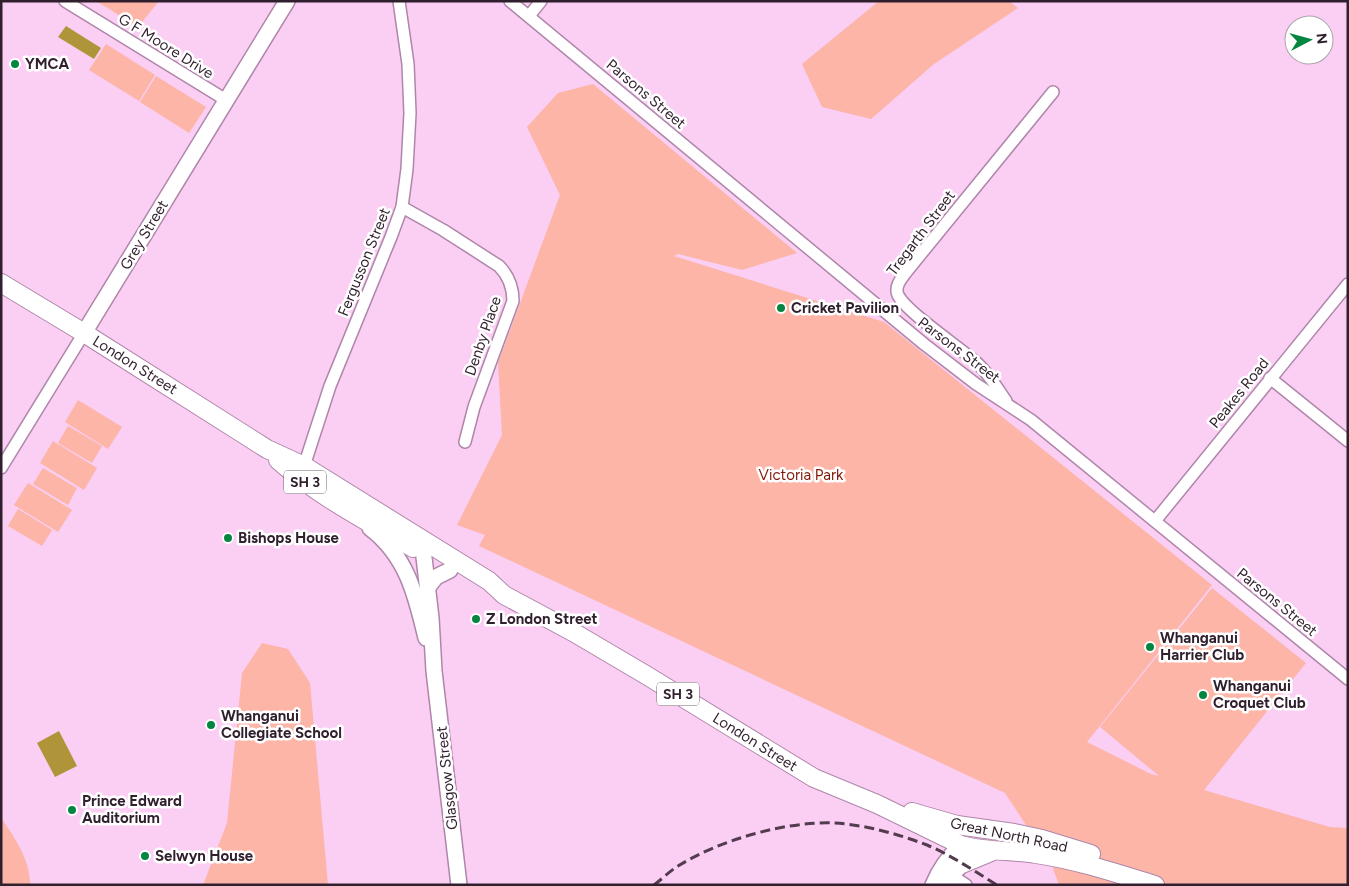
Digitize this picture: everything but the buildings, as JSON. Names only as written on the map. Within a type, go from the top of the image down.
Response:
[{"type":"highway","name":"London Street","points":[[1,283],[84,333],[267,449],[304,466],[423,547],[450,570],[487,590],[504,594]]},
{"type":"highway","name":"London Street","points":[[267,449],[297,477],[346,509],[489,582],[504,594],[630,665],[814,778],[877,804],[961,845]]},
{"type":"highway","name":"Great North Road","points":[[877,804],[957,825],[1014,832],[1042,839],[1100,857],[1165,885]]},
{"type":"highway","points":[[961,845],[980,839],[1000,839],[1032,846],[1069,859]]},
{"type":"highway","name":"Great North Road","points":[[961,845],[972,848],[1016,851],[1069,859],[1155,885]]},
{"type":"highway","points":[[952,875],[998,850]]},
{"type":"main road","name":"Grey Street","points":[[84,333],[287,1]]},
{"type":"main road","name":"Glasgow Street","points":[[346,509],[385,542],[400,561],[409,577],[434,671]]},
{"type":"main road","name":"Glasgow Street","points":[[423,547],[432,618],[434,671],[459,885]]},
{"type":"main road","points":[[428,587],[439,575],[450,570]]},
{"type":"main road","points":[[933,885],[939,870],[948,856],[961,845],[963,855],[952,875]]},
{"type":"street","name":"G F Moore Drive","points":[[65,1],[226,100]]},
{"type":"street","name":"Fergusson Street","points":[[304,466],[330,386],[402,207],[407,169],[410,112],[408,64],[399,1]]},
{"type":"street","name":"Parsons Street","points":[[510,1],[924,344],[976,384],[1031,420],[1348,679]]},
{"type":"street","points":[[528,16],[541,1]]},
{"type":"street","name":"Tregarth Street","points":[[1008,404],[978,364],[903,302],[897,290],[898,283],[1053,92]]},
{"type":"street","name":"Denby Place","points":[[402,207],[443,230],[499,266],[507,274],[511,283],[513,301],[474,406],[465,442]]},
{"type":"street","name":"Peakes Road","points":[[1154,521],[1348,284]]},
{"type":"street","name":"Grey Street","points":[[1,468],[84,333]]},
{"type":"street","points":[[1270,378],[1348,441]]},
{"type":"street","points":[[952,875],[966,885]]},
{"type":"green space","points":[[96,1],[159,1],[138,27]]},
{"type":"green space","points":[[879,1],[1009,1],[1018,8],[934,64],[871,119],[822,107],[802,64]]},
{"type":"green space","points":[[106,44],[155,75],[139,101],[89,70]]},
{"type":"green space","points":[[156,76],[206,107],[189,133],[140,102]]},
{"type":"green space","name":"Victoria Park","points":[[593,84],[797,253],[742,270],[678,254],[674,256],[884,322],[1212,585],[1087,742],[1151,774],[1159,776],[1100,727],[1212,588],[1306,663],[1204,790],[1330,827],[1348,828],[1348,885],[1059,885],[1051,863],[1005,793],[479,546],[485,535],[457,525],[502,435],[498,363],[560,195],[527,127],[558,93]]},
{"type":"green space","points":[[78,400],[122,427],[108,449],[65,422]]},
{"type":"green space","points":[[68,426],[102,446],[92,463],[58,443]]},
{"type":"green space","points":[[53,441],[97,468],[84,490],[40,463]]},
{"type":"green space","points":[[43,468],[77,488],[68,505],[33,484]]},
{"type":"green space","points":[[28,483],[72,510],[58,532],[14,505]]},
{"type":"green space","points":[[18,509],[52,530],[42,546],[8,526]]},
{"type":"green space","points":[[262,643],[288,649],[310,683],[328,885],[203,885],[227,823],[242,673]]},
{"type":"green space","points":[[1,818],[25,858],[30,885],[1,885]]},
{"type":"shaded area","points":[[66,26],[101,48],[94,59],[58,37]]},
{"type":"shaded area","points":[[59,731],[77,766],[55,777],[37,743]]},
{"type":"railway","points":[[654,885],[678,866],[733,840],[774,829],[816,823],[858,826],[905,837],[954,858],[997,885]]},
{"type":"place","name":"YMCA","points":[[15,64]]},
{"type":"place","name":"Cricket Pavilion","points":[[781,308]]},
{"type":"place","name":"Bishops House","points":[[228,538]]},
{"type":"place","name":"Z London Street","points":[[476,619]]},
{"type":"place","name":"Whanganui Harrier Club","points":[[1150,647]]},
{"type":"place","name":"Whanganui Croquet Club","points":[[1203,695]]},
{"type":"place","name":"Whanganui Collegiate School","points":[[211,725]]},
{"type":"place","name":"Prince Edward Auditorium","points":[[72,810]]},
{"type":"place","name":"Selwyn House","points":[[145,856]]}]
